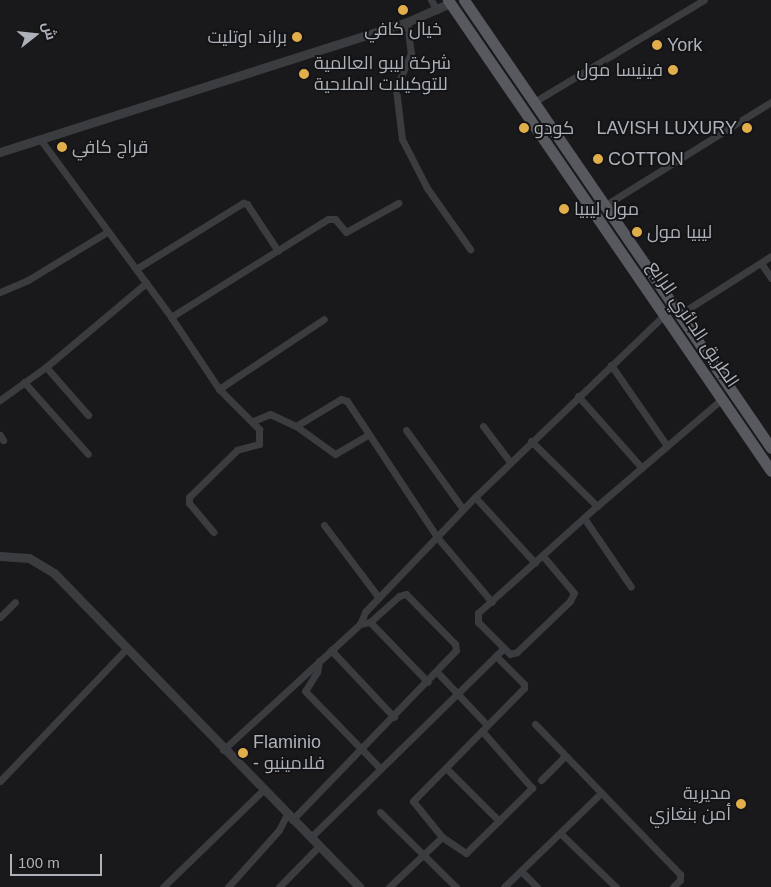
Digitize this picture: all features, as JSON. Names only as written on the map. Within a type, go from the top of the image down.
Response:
[{"type":"main road","name":"الطريق الدائري الرابع","points":[[464,0],[771,448]]},
{"type":"main road","name":"الطريق الدائري الرابع","points":[[449,2],[694,356],[771,471]]},
{"type":"main road","points":[[694,356],[703,349]]},
{"type":"street","points":[[431,0],[437,10]]},
{"type":"street","points":[[534,102],[704,0]]},
{"type":"street","points":[[0,152],[407,22],[437,10],[449,2]]},
{"type":"street","points":[[407,22],[411,53],[396,89],[402,139],[427,188],[470,250]]},
{"type":"street","points":[[604,206],[771,102]]},
{"type":"street","points":[[40,139],[171,317],[219,389],[260,431],[260,442],[237,450],[189,497],[189,504],[213,532]]},
{"type":"street","points":[[136,269],[243,203],[248,204],[278,250]]},
{"type":"street","points":[[171,317],[328,219],[334,219],[346,232],[398,203]]},
{"type":"street","points":[[0,292],[28,280],[107,232]]},
{"type":"street","points":[[680,314],[771,256]]},
{"type":"street","points":[[761,263],[771,278]]},
{"type":"street","points":[[0,400],[46,367],[146,283]]},
{"type":"street","points":[[223,750],[360,624],[365,612],[463,509],[531,441],[665,314]]},
{"type":"street","points":[[219,389],[324,319]]},
{"type":"street","points":[[611,365],[667,446]]},
{"type":"street","points":[[46,367],[88,415]]},
{"type":"street","points":[[24,382],[88,454]]},
{"type":"street","points":[[578,396],[642,468]]},
{"type":"street","points":[[296,426],[342,399],[349,402],[368,435],[437,537],[492,602]]},
{"type":"street","points":[[543,556],[573,588],[573,596],[516,652],[510,654],[503,649],[476,618],[597,506],[722,399]]},
{"type":"street","points":[[253,422],[270,414],[296,426],[335,454],[368,435]]},
{"type":"street","points":[[483,426],[510,462]]},
{"type":"street","points":[[406,430],[463,509]]},
{"type":"street","points":[[531,441],[597,506]]},
{"type":"street","points":[[475,497],[535,563]]},
{"type":"street","points":[[584,518],[631,587]]},
{"type":"street","points":[[324,525],[379,598]]},
{"type":"street","points":[[0,556],[22,556],[46,566],[223,750],[359,887]]},
{"type":"street","points":[[228,887],[289,817],[394,717],[437,672],[456,647],[406,594],[399,596],[370,622],[360,624]]},
{"type":"street","points":[[0,617],[16,602]]},
{"type":"street","points":[[370,622],[428,682]]},
{"type":"street","points":[[0,781],[126,649]]},
{"type":"street","points":[[310,838],[503,649]]},
{"type":"street","points":[[331,650],[394,717]]},
{"type":"street","points":[[437,672],[456,693],[484,728],[533,786],[466,853],[442,837],[440,831],[413,802],[446,768],[484,728],[524,686],[496,656]]},
{"type":"street","points":[[319,661],[317,672],[305,691],[380,768]]},
{"type":"street","points":[[535,724],[680,874],[680,880],[673,887]]},
{"type":"street","points":[[541,780],[565,756]]},
{"type":"street","points":[[446,768],[499,821]]},
{"type":"street","points":[[163,887],[263,790]]},
{"type":"street","points":[[504,887],[601,793]]},
{"type":"street","points":[[380,812],[456,887]]},
{"type":"street","points":[[560,832],[616,887]]},
{"type":"street","points":[[389,887],[442,837]]},
{"type":"street","points":[[279,887],[319,846]]},
{"type":"street","points":[[521,871],[537,887]]},
{"type":"place","name":"خيال كافي","points":[[403,10]]},
{"type":"place","name":"براند اوتليت","points":[[297,37]]},
{"type":"place","name":"York","points":[[657,45]]},
{"type":"place","name":"فينيسا مول","points":[[673,70]]},
{"type":"place","name":"شركة ليبو العالمية للتوكيلات الملاحية","points":[[304,74]]},
{"type":"place","name":"كودو","points":[[524,128]]},
{"type":"place","name":"LAVISH LUXURY","points":[[747,128]]},
{"type":"place","name":"قراج كافي","points":[[62,147]]},
{"type":"place","name":"COTTON","points":[[598,159]]},
{"type":"place","name":"مول ليبيا","points":[[564,209]]},
{"type":"place","name":"ليبيا مول","points":[[637,232]]},
{"type":"place","name":"Flaminio - فلامينيو","points":[[243,753]]},
{"type":"place","name":"مديرية أمن بنغازي","points":[[741,804]]}]
